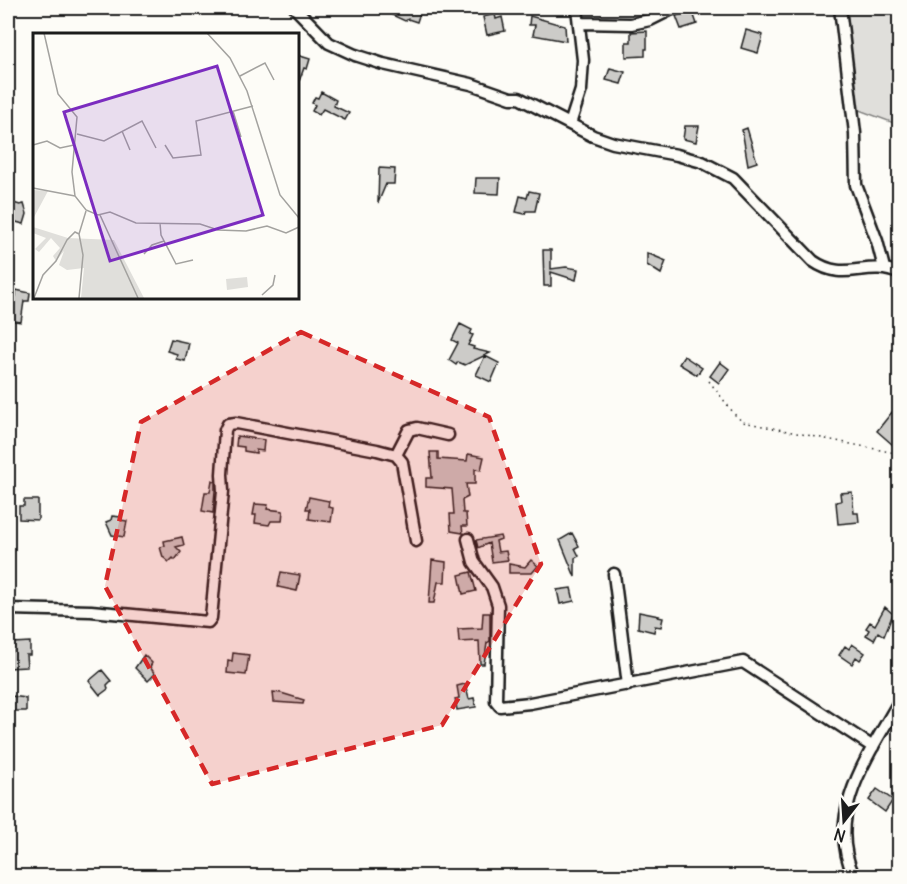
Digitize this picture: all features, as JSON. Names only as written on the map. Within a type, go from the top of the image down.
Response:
[{"type":"street","points":[[295,8],[329,44],[355,55],[511,98],[519,98],[593,136],[613,143],[702,162],[733,178],[813,261],[824,268],[837,272],[884,268],[900,274]]},
{"type":"street","points":[[570,124],[582,90],[583,60],[577,8]]},
{"type":"street","points":[[579,23],[631,24],[650,20],[674,8]]},
{"type":"street","points":[[840,8],[855,134],[856,185],[877,241],[884,268]]},
{"type":"street","points":[[8,609],[91,611],[208,622],[211,618],[223,491],[225,430],[228,424],[236,423],[377,450],[396,456],[402,462],[416,541]]},
{"type":"street","points":[[396,456],[409,430],[417,428],[448,435]]},
{"type":"street","points":[[468,539],[474,562],[492,587],[498,604],[496,701],[500,706],[530,704],[743,662],[873,747]]},
{"type":"street","points":[[614,574],[628,686]]},
{"type":"street","points":[[854,876],[848,865],[844,836],[846,807],[855,782],[900,700]]},
{"type":"path","points":[[709,381],[743,422],[900,454]]},
{"type":"highlighted area","points":[[301,332],[489,417],[541,564],[442,725],[212,784],[105,586],[141,422]]},
{"type":"shaded area","points":[[833,8],[899,8],[899,125],[851,107]]},
{"type":"building","points":[[377,8],[415,8],[414,11],[420,13],[417,22],[408,19],[405,21]]},
{"type":"building","points":[[692,10],[697,24],[681,29],[676,16]]},
{"type":"building","points":[[495,14],[496,19],[502,17],[505,31],[487,35],[483,17]]},
{"type":"building","points":[[530,16],[565,26],[566,41],[533,35],[535,25],[529,25]]},
{"type":"building","points":[[746,30],[763,35],[758,53],[741,48]]},
{"type":"building","points":[[647,31],[645,56],[626,57],[626,42],[631,42],[631,32]]},
{"type":"building","points":[[298,55],[310,59],[307,69],[304,68],[298,84]]},
{"type":"building","points":[[610,68],[625,72],[621,84],[606,80]]},
{"type":"building","points":[[321,92],[336,100],[334,106],[349,113],[345,120],[323,109],[319,115],[312,111],[315,105],[312,103]]},
{"type":"building","points":[[685,126],[699,126],[696,142],[683,139]]},
{"type":"building","points":[[747,128],[757,162],[748,165],[742,130]]},
{"type":"building","points":[[379,168],[395,169],[394,184],[386,184],[378,203]]},
{"type":"building","points":[[476,178],[500,178],[499,194],[475,193]]},
{"type":"building","points":[[529,191],[539,193],[535,211],[526,211],[525,214],[516,212],[520,196],[527,198]]},
{"type":"building","points":[[10,202],[24,204],[27,214],[24,224],[8,220]]},
{"type":"building","points":[[543,250],[551,250],[551,269],[566,267],[578,269],[576,280],[551,272],[551,286],[544,286]]},
{"type":"building","points":[[647,253],[666,261],[661,274],[647,265]]},
{"type":"building","points":[[16,290],[30,293],[29,301],[24,301],[21,322],[8,320],[8,296],[16,296]]},
{"type":"building","points":[[460,324],[472,330],[470,334],[473,335],[468,345],[474,347],[473,349],[490,353],[465,365],[458,362],[456,365],[449,360],[458,343],[452,340]]},
{"type":"building","points":[[171,339],[189,343],[185,361],[176,359],[177,354],[167,351]]},
{"type":"building","points":[[485,356],[499,363],[491,382],[476,375]]},
{"type":"building","points":[[684,356],[702,368],[697,375],[679,364]]},
{"type":"building","points":[[720,362],[729,369],[719,383],[710,376]]},
{"type":"building","points":[[892,412],[900,419],[900,437],[893,445],[877,431]]},
{"type":"building","points":[[237,436],[264,440],[263,451],[256,450],[256,453],[244,451],[244,447],[236,446]]},
{"type":"building","points":[[430,452],[438,452],[438,459],[467,461],[468,454],[484,457],[481,470],[475,469],[475,484],[466,484],[468,497],[462,500],[467,526],[462,526],[463,533],[451,531],[450,514],[454,514],[452,489],[426,487],[426,478],[432,478]]},
{"type":"building","points":[[212,480],[215,481],[213,513],[202,511],[205,492],[210,492]]},
{"type":"building","points":[[852,492],[854,513],[858,513],[859,522],[838,524],[836,502],[841,501],[840,493]]},
{"type":"building","points":[[309,497],[329,501],[328,507],[333,508],[331,522],[309,519],[310,509],[306,509]]},
{"type":"building","points":[[24,500],[38,500],[38,520],[19,519],[19,506],[24,506]]},
{"type":"building","points":[[255,504],[268,505],[267,509],[283,511],[282,521],[271,521],[269,525],[255,523],[256,515],[253,515]]},
{"type":"building","points":[[112,516],[121,517],[121,520],[127,521],[124,537],[112,535],[106,522],[111,520]]},
{"type":"building","points":[[572,533],[579,546],[575,548],[579,556],[575,558],[575,577],[560,540]]},
{"type":"building","points":[[500,536],[501,539],[496,541],[498,552],[506,551],[508,560],[492,562],[489,543],[478,548],[476,540]]},
{"type":"building","points":[[182,537],[184,545],[176,547],[181,552],[175,560],[173,558],[169,562],[163,557],[160,547],[165,546],[164,541]]},
{"type":"building","points":[[432,560],[446,562],[445,582],[438,582],[434,603],[429,603]]},
{"type":"building","points":[[531,560],[538,566],[532,573],[509,573],[509,564],[525,567]]},
{"type":"building","points":[[281,572],[300,575],[297,591],[278,587]]},
{"type":"building","points":[[471,572],[476,591],[463,594],[459,575]]},
{"type":"building","points":[[571,588],[574,601],[560,604],[557,590]]},
{"type":"building","points":[[885,607],[893,614],[884,636],[878,632],[874,640],[866,635],[869,630],[866,628],[870,622],[875,625]]},
{"type":"building","points":[[639,612],[663,618],[661,627],[655,626],[654,632],[638,628]]},
{"type":"building","points":[[483,613],[490,613],[490,641],[487,643],[484,664],[480,664],[479,641],[459,642],[458,629],[482,628]]},
{"type":"building","points":[[30,642],[30,655],[26,655],[27,667],[8,668],[9,653],[12,652],[13,643]]},
{"type":"building","points":[[852,644],[865,653],[860,660],[856,657],[852,664],[839,655],[845,646],[849,649]]},
{"type":"building","points":[[233,653],[249,655],[246,675],[227,673],[228,660],[232,661]]},
{"type":"building","points":[[144,655],[152,663],[150,667],[155,674],[148,681],[135,668]]},
{"type":"building","points":[[102,670],[111,681],[107,685],[108,689],[100,695],[89,681]]},
{"type":"building","points":[[465,684],[469,699],[474,698],[476,707],[457,710],[455,699],[459,698],[457,686]]},
{"type":"building","points":[[273,692],[304,700],[303,704],[274,702]]},
{"type":"building","points":[[11,696],[26,698],[26,711],[10,711]]},
{"type":"building","points":[[877,789],[893,800],[885,812],[869,800]]}]
